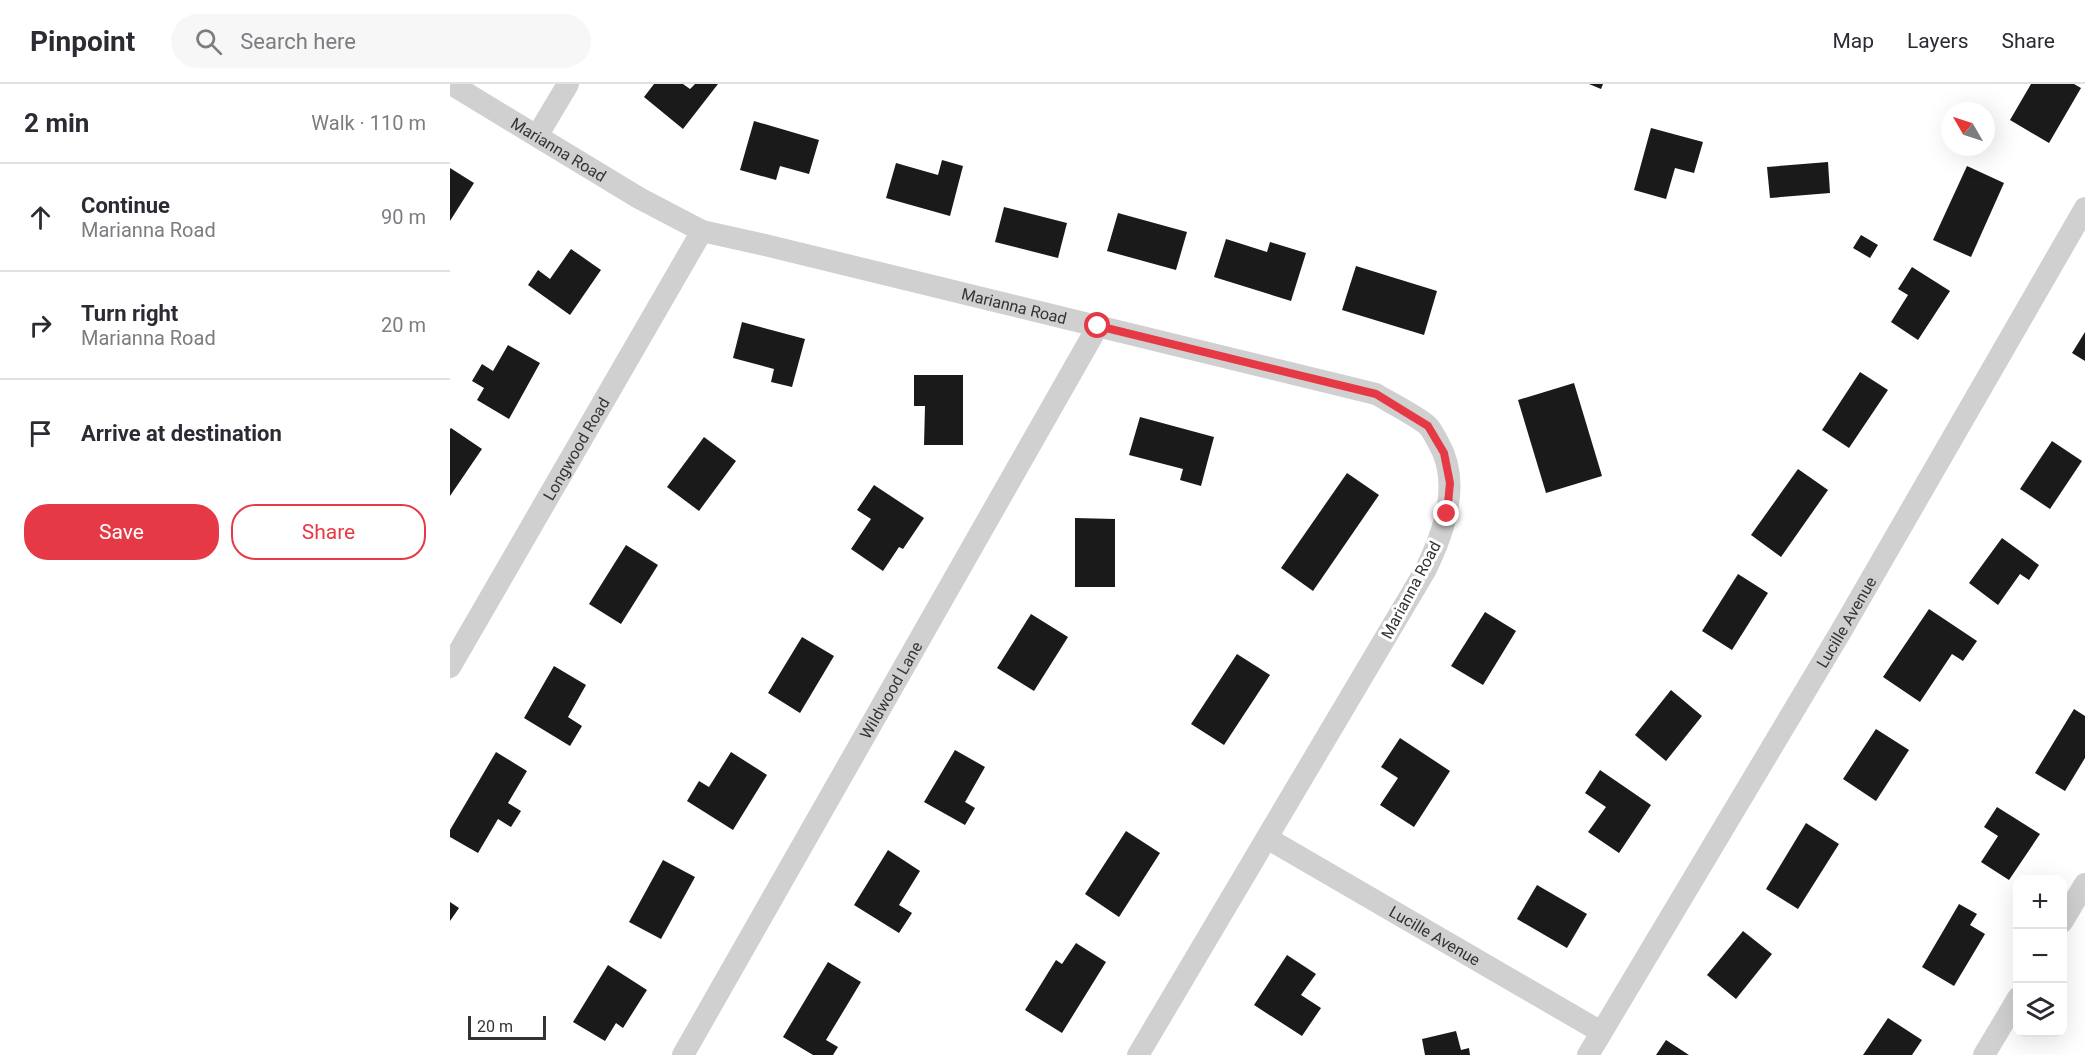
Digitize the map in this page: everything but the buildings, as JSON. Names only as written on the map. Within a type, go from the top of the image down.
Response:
[{"type":"street","name":"Marianna Road","points":[[451,84],[639,198],[702,231],[776,247],[1376,394],[1428,426],[1444,453],[1450,483],[1447,514],[1438,544],[1425,571],[1138,1055]]},
{"type":"street","points":[[537,136],[568,84]]},
{"type":"street","name":"Lucille Avenue","points":[[1588,1055],[1840,633],[2085,208]]},
{"type":"street","name":"Longwood Road","points":[[450,667],[702,231]]},
{"type":"street","name":"Wildwood Lane","points":[[683,1055],[1098,326]]},
{"type":"street","name":"Lucille Avenue","points":[[1267,838],[1601,1032]]},
{"type":"street","points":[[2067,914],[2085,884]]},
{"type":"street","points":[[1984,1055],[2013,1006]]},
{"type":"route","points":[[1098,326],[1376,394],[1428,426],[1444,453],[1450,483],[1447,514]]}]
